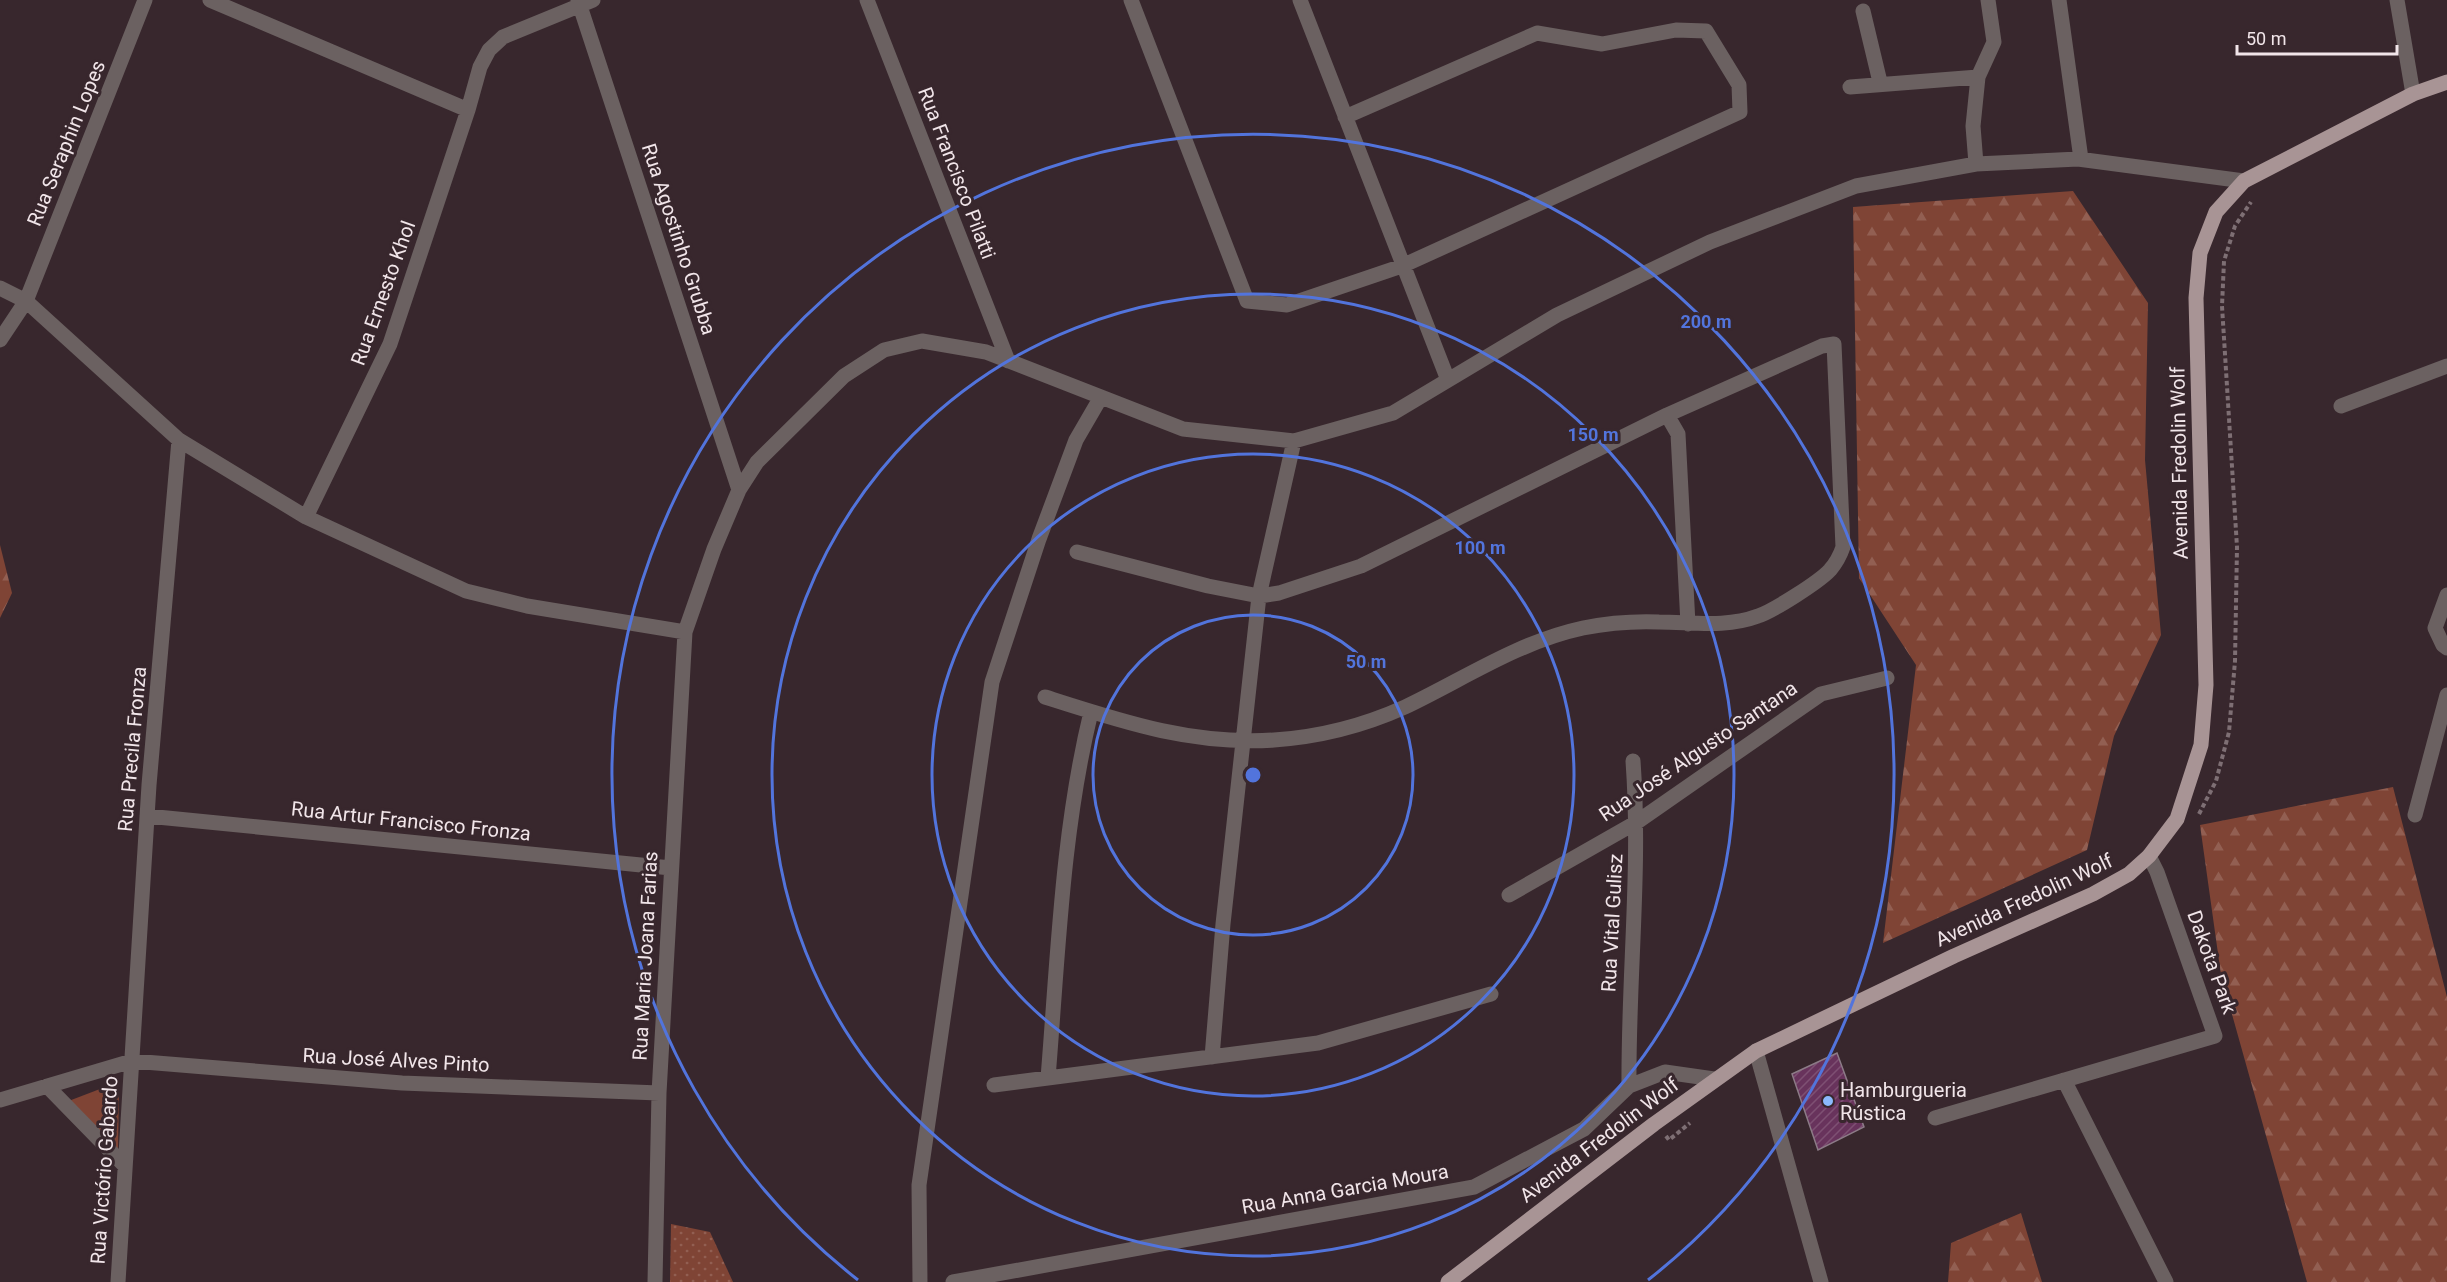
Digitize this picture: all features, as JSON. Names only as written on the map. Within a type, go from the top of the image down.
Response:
[{"type":"main road","points":[[2244,181],[2413,94],[2447,82]]},
{"type":"main road","name":"Avenida Fredolin Wolf","points":[[1449,1282],[1654,1124],[1756,1051],[1944,961],[2093,894],[2128,874],[2149,856],[2177,819],[2201,745],[2206,685],[2196,298],[2200,252],[2216,212],[2244,181]]},
{"type":"street","name":"Rua Seraphin Lopes","points":[[0,340],[26,301],[145,0]]},
{"type":"street","points":[[210,0],[468,110]]},
{"type":"street","name":"Rua Francisco Pilatti","points":[[867,0],[1008,361]]},
{"type":"street","points":[[1131,0],[1247,301],[1287,305],[1402,266],[1740,112],[1739,85],[1706,31],[1676,30],[1602,44],[1536,33],[1345,117]]},
{"type":"street","points":[[1300,0],[1448,380]]},
{"type":"street","points":[[1976,164],[1973,126],[1978,76],[1994,42],[1988,0]]},
{"type":"street","points":[[2059,0],[2080,159]]},
{"type":"street","points":[[2397,0],[2413,94]]},
{"type":"street","name":"Rua Ernesto Khol","points":[[306,517],[390,344],[468,110],[480,67],[489,50],[502,37],[584,2]]},
{"type":"street","name":"Rua Agostinho Grubba","points":[[584,2],[740,490]]},
{"type":"street","points":[[1863,11],[1880,82]]},
{"type":"street","points":[[1850,87],[1880,82],[1978,76]]},
{"type":"street","points":[[1212,1057],[1222,924],[1259,596],[1294,441],[1393,413],[1557,315],[1710,242],[1856,186],[1976,164],[2080,159],[2244,181]]},
{"type":"street","points":[[0,288],[26,301],[179,440],[306,517],[466,591],[527,606],[685,632]]},
{"type":"street","name":"Rua Maria Joana Farias","points":[[655,1282],[659,1093],[685,632],[714,549],[740,490],[758,462],[844,376],[884,350],[922,341],[986,352],[1183,429],[1294,441]]},
{"type":"street","points":[[1045,697],[1156,732],[1214,740],[1244,741],[1309,736],[1373,719],[1404,707],[1524,646],[1554,636],[1584,628],[1636,622],[1740,623],[1764,614],[1828,572],[1838,560],[1843,547],[1834,344],[1822,346],[1667,415],[1360,566],[1279,593],[1259,596],[1158,575],[1077,552]]},
{"type":"street","points":[[2341,406],[2447,366]]},
{"type":"street","points":[[920,1282],[919,1185],[992,682],[1039,539],[1076,440],[1101,397]]},
{"type":"street","points":[[1667,415],[1678,434],[1688,624]]},
{"type":"street","name":"Rua Precila Fronza","points":[[132,1061],[147,816],[179,440]]},
{"type":"street","points":[[2447,595],[2435,628],[2442,645],[2447,648]]},
{"type":"street","name":"Rua José Algusto Santana","points":[[1509,895],[1638,822],[1821,694],[1887,678]]},
{"type":"street","points":[[2415,815],[2447,694]]},
{"type":"street","points":[[1048,1078],[1070,824],[1080,757],[1090,712]]},
{"type":"street","name":"Rua Vital Gulisz","points":[[1629,1086],[1629,1025],[1638,822],[1634,761]]},
{"type":"street","name":"Rua Artur Francisco Fronza","points":[[147,816],[671,868]]},
{"type":"street","name":"Dakota Park","points":[[1935,1118],[2216,1036],[2157,872],[2149,856]]},
{"type":"street","points":[[994,1085],[1318,1043],[1491,994]]},
{"type":"street","points":[[1756,1051],[1821,1282]]},
{"type":"street","points":[[0,1100],[132,1061]]},
{"type":"street","name":"Rua José Alves Pinto","points":[[132,1061],[402,1083],[659,1093]]},
{"type":"street","name":"Rua Victório Gabardo","points":[[121,1281],[132,1061]]},
{"type":"street","name":"Rua Anna Garcia Moura","points":[[953,1282],[1474,1187],[1584,1129],[1629,1086],[1665,1072],[1714,1079]]},
{"type":"street","points":[[2064,1080],[2166,1282]]},
{"type":"street","points":[[47,1086],[125,1166]]},
{"type":"path","points":[[2197,819],[2216,781],[2229,732],[2235,661],[2237,547],[2222,306],[2224,261],[2235,226],[2253,200]]},
{"type":"path","points":[[1654,1124],[1669,1140],[1694,1120]]},
{"type":"green space","points":[[2073,191],[2148,303],[2145,460],[2161,635],[2114,736],[2087,850],[1883,943],[1916,665],[1859,578],[1853,207]]},
{"type":"green space","points":[[0,545],[12,593],[0,618]]},
{"type":"green space","points":[[2393,787],[2447,997],[2447,1282],[2307,1282],[2221,975],[2200,825]]},
{"type":"green space","points":[[113,1084],[118,1086],[119,1091],[118,1150],[66,1102]]},
{"type":"green space","points":[[2021,1213],[2042,1282],[1948,1282],[1951,1243]]},
{"type":"green space","points":[[671,1224],[710,1232],[733,1282],[670,1282]]},
{"type":"building","name":"Hamburgueria Rústica","points":[[1837,1053],[1864,1127],[1818,1150],[1792,1074]]},
{"type":"place","name":"Hamburgueria Rústica","points":[[1828,1101]]}]
